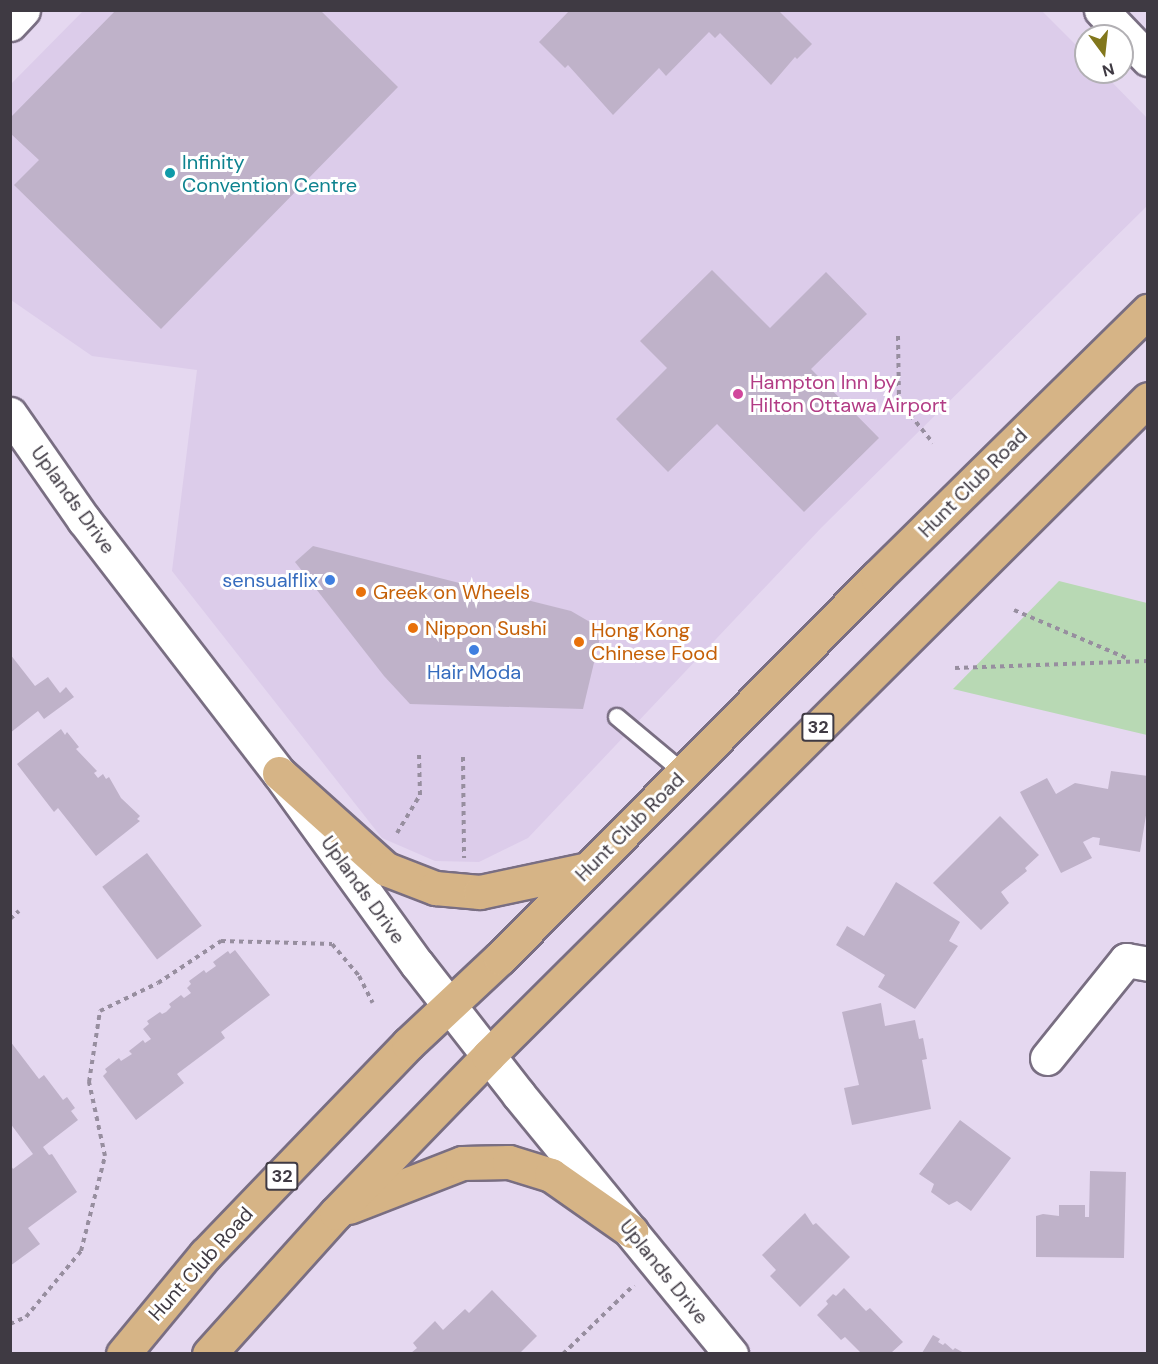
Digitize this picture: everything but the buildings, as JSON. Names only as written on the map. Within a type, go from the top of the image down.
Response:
[{"type":"main road","points":[[10,24],[23,10]]},
{"type":"main road","points":[[1101,10],[1148,59]]},
{"type":"main road","name":"Hunt Club Road","points":[[123,1353],[205,1256],[408,1044],[588,870],[885,569],[1148,311]]},
{"type":"main road","name":"32","points":[[209,1353],[336,1213],[488,1056],[1148,399]]},
{"type":"main road","name":"Uplands Drive","points":[[10,414],[84,520],[279,772],[376,911],[488,1056],[731,1353]]},
{"type":"main road","points":[[279,772],[386,869],[435,888],[480,892],[588,870]]},
{"type":"main road","points":[[1047,1058],[1126,960],[1148,964]]},
{"type":"main road","points":[[336,1213],[462,1163],[509,1162],[551,1175],[631,1231]]},
{"type":"lane","points":[[617,717],[684,773]]},
{"type":"path","points":[[898,336],[899,401],[933,443]]},
{"type":"path","points":[[1014,610],[1132,660]]},
{"type":"path","points":[[955,669],[1148,661]]},
{"type":"path","points":[[393,840],[420,795],[419,755]]},
{"type":"path","points":[[463,757],[465,869]]},
{"type":"path","points":[[10,919],[19,911]]},
{"type":"path","points":[[10,1323],[26,1317],[81,1251],[105,1156],[89,1082],[100,1011],[158,983],[221,941],[332,944],[359,976],[372,1003]]},
{"type":"path","points":[[563,1353],[657,1265]]},
{"type":"shaded area","points":[[83,11],[1042,11],[1074,43],[1074,84],[1114,84],[1147,118],[1147,206],[822,527],[528,838],[479,862],[435,861],[382,838],[172,571],[197,370],[92,356],[11,300],[11,84]]},
{"type":"green space","points":[[1059,581],[1147,603],[1147,735],[953,689]]},
{"type":"place","name":"Infinity Convention Centre","points":[[170,173]]},
{"type":"place","name":"Hampton Inn by Hilton Ottawa Airport","points":[[738,394]]},
{"type":"place","name":"sensualflix","points":[[330,580]]},
{"type":"place","name":"Greek on Wheels","points":[[361,592]]},
{"type":"place","name":"Nippon Sushi","points":[[413,628]]},
{"type":"place","name":"Hong Kong Chinese Food","points":[[579,642]]},
{"type":"place","name":"Hair Moda","points":[[474,650]]}]
